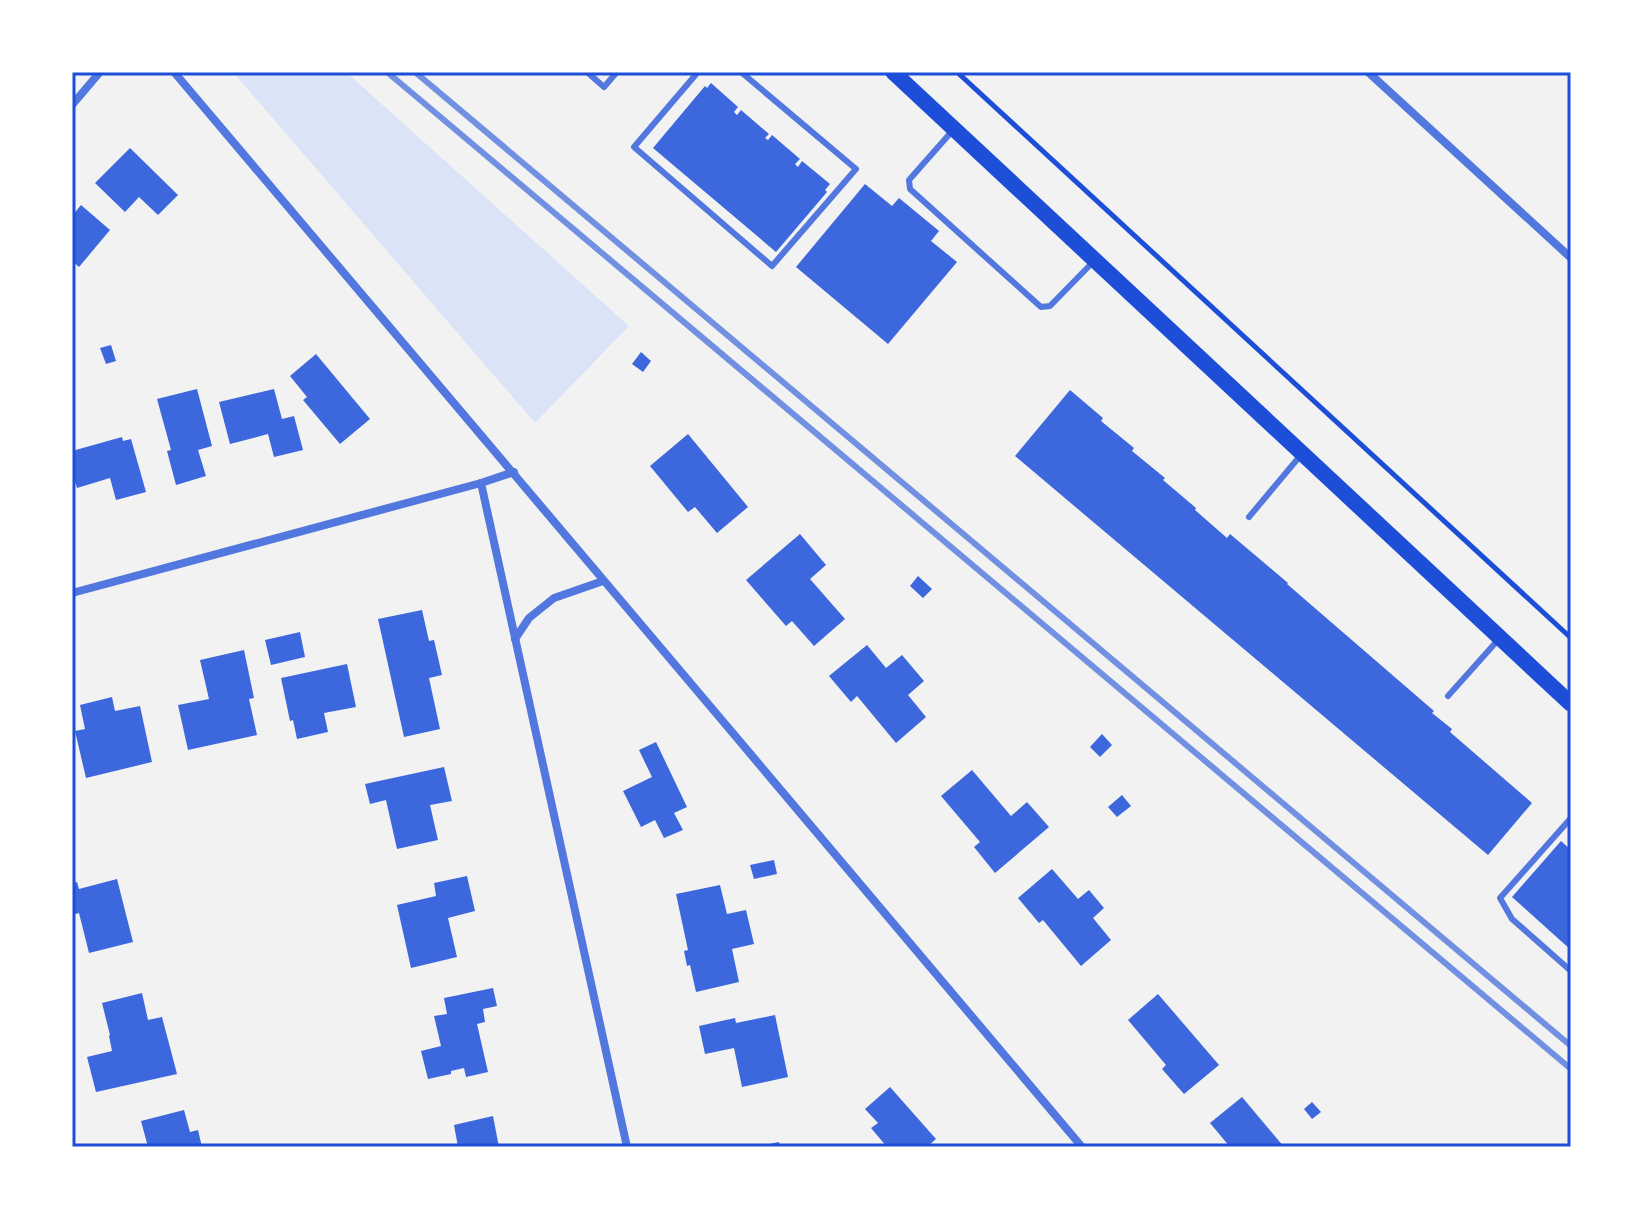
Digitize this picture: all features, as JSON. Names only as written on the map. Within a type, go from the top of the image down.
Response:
[{"type":"main road","points":[[893,72],[1571,704]]},
{"type":"street","points":[[72,105],[100,72]]},
{"type":"street","points":[[174,72],[1082,1147]]},
{"type":"street","points":[[1368,72],[1571,258]]},
{"type":"street","points":[[72,593],[514,472]]},
{"type":"street","points":[[481,483],[627,1147]]},
{"type":"street","points":[[515,639],[529,618],[554,598],[603,581]]},
{"type":"lane","points":[[587,72],[604,87],[617,72]]},
{"type":"lane","points":[[698,72],[634,147],[772,266],[856,169],[741,72]]},
{"type":"lane","points":[[954,129],[909,180],[910,189],[1041,307],[1050,306],[1094,260]]},
{"type":"lane","points":[[1249,517],[1302,454]]},
{"type":"lane","points":[[1448,696],[1500,638]]},
{"type":"lane","points":[[1571,818],[1500,898],[1512,919],[1571,971]]},
{"type":"path","points":[[957,72],[1571,638]]},
{"type":"shaded area","points":[[233,72],[346,72],[629,326],[535,423]]},
{"type":"building","points":[[711,83],[738,107],[734,112],[737,115],[741,110],[769,134],[765,138],[768,140],[772,135],[800,159],[795,164],[798,167],[802,161],[830,184],[825,190],[827,192],[776,252],[653,148],[705,86],[707,88]]},
{"type":"building","points":[[130,148],[178,195],[158,215],[139,197],[125,212],[95,183]]},
{"type":"building","points":[[865,184],[892,206],[899,198],[939,231],[931,241],[957,262],[888,344],[796,267]]},
{"type":"building","points":[[81,205],[110,230],[79,267],[72,261],[72,216]]},
{"type":"building","points":[[111,345],[116,361],[106,364],[100,348]]},
{"type":"building","points":[[641,352],[651,361],[643,372],[632,364]]},
{"type":"building","points":[[316,354],[370,419],[340,444],[303,400],[307,397],[290,376]]},
{"type":"building","points":[[197,389],[212,446],[198,450],[206,476],[176,485],[167,451],[171,450],[157,399]]},
{"type":"building","points":[[274,389],[282,419],[294,416],[303,450],[274,457],[268,434],[230,444],[219,402]]},
{"type":"building","points":[[1070,390],[1103,418],[1101,421],[1134,448],[1132,451],[1165,478],[1163,480],[1195,510],[1227,538],[1230,534],[1288,583],[1434,711],[1432,713],[1452,729],[1450,732],[1532,803],[1488,855],[1015,456]]},
{"type":"building","points":[[688,434],[748,507],[717,533],[695,507],[688,512],[650,466]]},
{"type":"building","points":[[122,437],[123,441],[131,439],[146,492],[116,500],[110,478],[77,488],[72,472],[72,451]]},
{"type":"building","points":[[800,534],[826,565],[810,579],[845,619],[814,646],[792,621],[786,626],[746,580]]},
{"type":"building","points":[[918,576],[932,589],[923,598],[910,586]]},
{"type":"building","points":[[422,610],[429,641],[434,640],[442,675],[429,678],[440,729],[404,737],[378,619]]},
{"type":"building","points":[[300,632],[305,657],[271,665],[265,640]]},
{"type":"building","points":[[867,645],[886,668],[902,655],[924,681],[908,695],[926,717],[896,743],[857,696],[851,702],[829,676]]},
{"type":"building","points":[[244,650],[254,698],[249,699],[257,735],[188,750],[178,705],[209,699],[200,660]]},
{"type":"building","points":[[347,664],[356,707],[324,713],[328,732],[297,739],[281,678]]},
{"type":"building","points":[[112,697],[115,711],[140,706],[152,762],[86,778],[75,731],[85,729],[80,705]]},
{"type":"building","points":[[1102,734],[1112,745],[1100,757],[1090,747]]},
{"type":"building","points":[[656,742],[687,807],[674,813],[683,830],[664,838],[655,820],[641,827],[623,791],[652,777],[639,750]]},
{"type":"building","points":[[444,767],[452,801],[430,805],[438,840],[397,849],[386,800],[370,804],[365,784]]},
{"type":"building","points":[[972,770],[1011,816],[1027,802],[1049,827],[995,873],[974,847],[980,842],[941,796]]},
{"type":"building","points":[[1122,795],[1131,806],[1117,817],[1108,807]]},
{"type":"building","points":[[1561,841],[1571,850],[1571,950],[1512,897]]},
{"type":"building","points":[[774,860],[777,874],[754,879],[750,865]]},
{"type":"building","points":[[1052,869],[1078,899],[1089,890],[1104,908],[1093,918],[1111,940],[1081,966],[1043,920],[1039,923],[1018,898]]},
{"type":"building","points":[[467,876],[475,911],[448,918],[457,957],[411,968],[397,905],[436,896],[434,883]]},
{"type":"building","points":[[117,879],[133,942],[89,953],[79,913],[72,915],[72,883],[77,882],[79,889]]},
{"type":"building","points":[[720,885],[727,914],[746,910],[754,944],[732,949],[739,982],[696,992],[690,965],[687,966],[684,951],[688,950],[676,894]]},
{"type":"building","points":[[493,988],[497,1006],[483,1009],[485,1022],[477,1024],[488,1072],[466,1077],[464,1068],[428,1079],[421,1051],[441,1046],[434,1016],[447,1014],[444,998]]},
{"type":"building","points":[[142,993],[148,1020],[162,1017],[177,1074],[96,1092],[87,1057],[112,1051],[102,1003]]},
{"type":"building","points":[[1158,994],[1219,1065],[1184,1094],[1162,1069],[1166,1065],[1128,1020]]},
{"type":"building","points":[[775,1015],[788,1077],[742,1087],[734,1048],[705,1054],[699,1026],[735,1018],[736,1023]]},
{"type":"building","points":[[890,1087],[936,1139],[927,1147],[887,1147],[871,1128],[878,1123],[865,1109]]},
{"type":"building","points":[[1242,1097],[1284,1147],[1230,1147],[1210,1123]]},
{"type":"building","points":[[1312,1102],[1321,1112],[1312,1119],[1304,1109]]},
{"type":"building","points":[[184,1110],[190,1132],[198,1130],[202,1147],[148,1147],[141,1121]]},
{"type":"building","points":[[493,1116],[499,1147],[458,1147],[454,1125]]},
{"type":"building","points":[[779,1142],[780,1147],[759,1147],[759,1146]]},
{"type":"railway","points":[[387,72],[1571,1069]]},
{"type":"railway","points":[[415,72],[1571,1046]]}]
